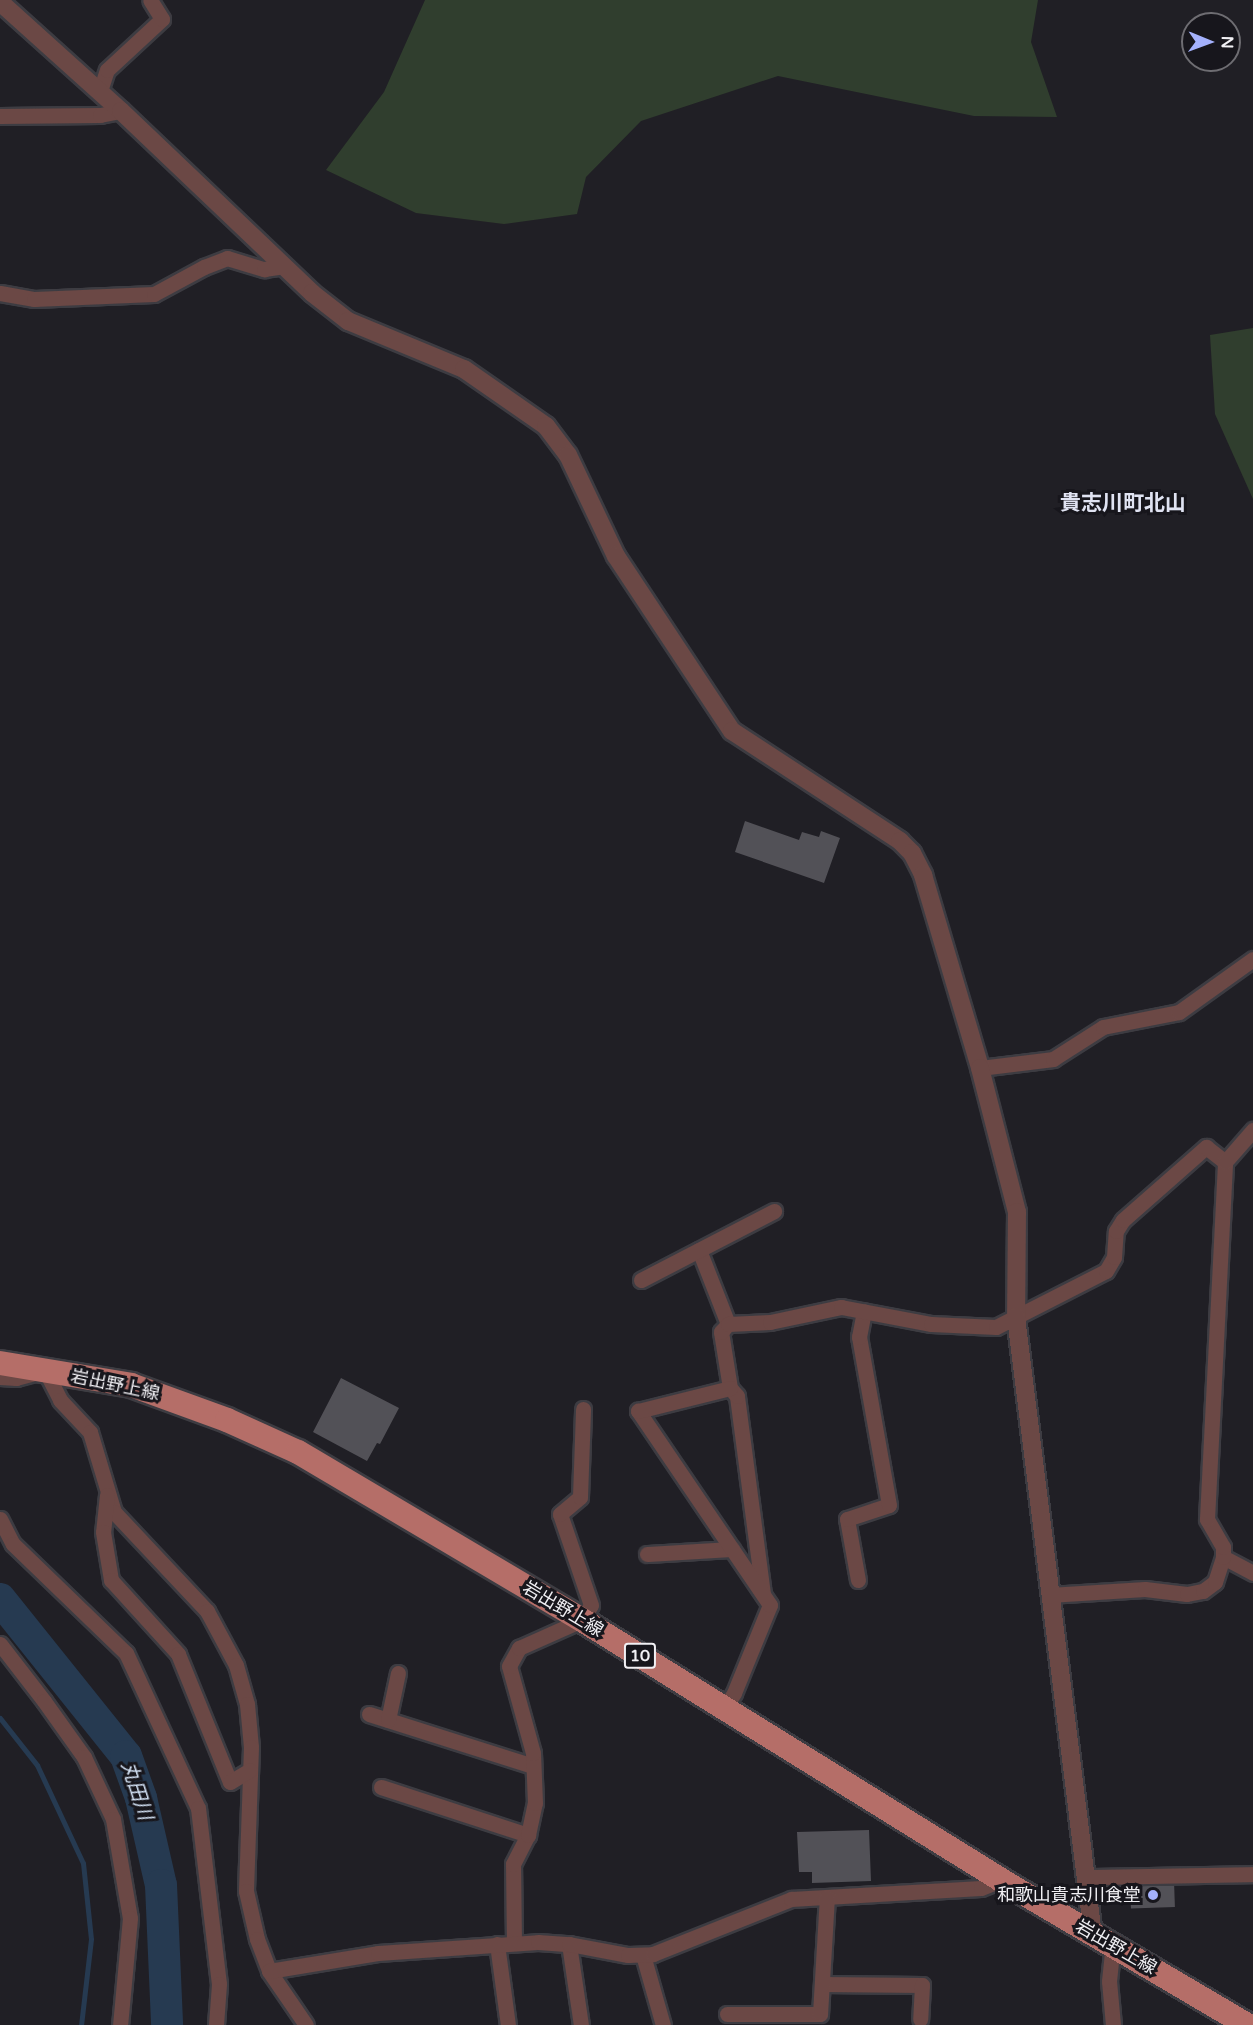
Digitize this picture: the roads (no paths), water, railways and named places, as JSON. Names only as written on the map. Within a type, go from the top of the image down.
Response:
[{"type":"main road","name":"岩出野上線","points":[[0,1363],[132,1385],[167,1396],[298,1452],[582,1620],[1001,1880],[1247,2025]]},
{"type":"street","points":[[100,91],[107,70],[162,19],[150,0]]},
{"type":"street","points":[[0,2],[100,91],[312,293],[348,321],[464,369],[546,426],[568,455],[616,556],[732,731],[900,841],[912,853],[923,875],[980,1068],[1017,1212],[1016,1317],[1086,1877],[1103,1940],[1113,2025]]},
{"type":"street","points":[[0,116],[100,115],[121,111]]},
{"type":"street","points":[[0,293],[34,299],[154,294],[204,267],[227,258],[264,269],[285,266]]},
{"type":"street","points":[[980,1068],[1053,1059],[1102,1027],[1179,1012],[1253,959]]},
{"type":"street","points":[[1049,1595],[1145,1589],[1187,1594],[1203,1591],[1215,1582],[1223,1557],[1223,1547],[1206,1519],[1225,1162],[1253,1130]]},
{"type":"street","points":[[762,1594],[737,1396],[730,1389],[721,1332],[728,1324],[770,1322],[841,1307],[931,1324],[996,1327],[1106,1271],[1114,1257],[1116,1231],[1123,1220],[1206,1147],[1225,1162]]},
{"type":"street","points":[[641,1280],[774,1211]]},
{"type":"street","points":[[699,1250],[728,1324]]},
{"type":"street","points":[[858,1580],[846,1519],[889,1505],[859,1337],[864,1311]]},
{"type":"street","points":[[0,1377],[16,1378],[45,1370],[60,1400],[90,1432],[114,1512],[207,1611],[236,1665],[246,1704],[251,1747],[246,1891],[257,1939],[269,1971],[306,2025]]},
{"type":"street","points":[[724,1708],[734,1693],[770,1605],[638,1412],[730,1389]]},
{"type":"street","points":[[514,1943],[513,1864],[528,1835],[535,1803],[533,1753],[509,1666],[519,1648],[582,1620],[591,1605],[560,1514],[580,1497],[583,1408]]},
{"type":"street","points":[[108,1489],[103,1532],[111,1580],[178,1654],[230,1782],[250,1770]]},
{"type":"street","points":[[0,1519],[13,1544],[126,1653],[198,1808],[219,1984],[216,2025]]},
{"type":"street","points":[[647,1554],[732,1550]]},
{"type":"street","points":[[1223,1557],[1253,1573]]},
{"type":"street","points":[[0,1644],[45,1701],[84,1757],[113,1820],[130,1918],[120,2025]]},
{"type":"street","points":[[388,1720],[398,1673]]},
{"type":"street","points":[[369,1714],[533,1766]]},
{"type":"street","points":[[381,1787],[528,1835]]},
{"type":"street","points":[[1086,1877],[1253,1874]]},
{"type":"street","points":[[269,1971],[378,1953],[514,1943],[568,1944],[628,1955],[653,1954],[791,1899],[981,1888],[1001,1880]]},
{"type":"street","points":[[727,2014],[820,2014],[827,1897]]},
{"type":"street","points":[[497,1944],[508,2025]]},
{"type":"street","points":[[568,1944],[581,2025]]},
{"type":"street","points":[[643,1955],[663,2025]]},
{"type":"street","points":[[822,1984],[922,1985],[920,2019]]},
{"type":"waterway","name":"丸田川","points":[[0,1599],[126,1756],[141,1798],[161,1885],[167,2025]]},
{"type":"waterway","points":[[0,1718],[37,1765],[83,1863],[91,1939],[81,2025]]},
{"type":"place","name":"和歌山貴志川食堂","points":[[1153,1895]]},
{"type":"district","name":"貴志川町北山","points":[[1123,504]]}]
